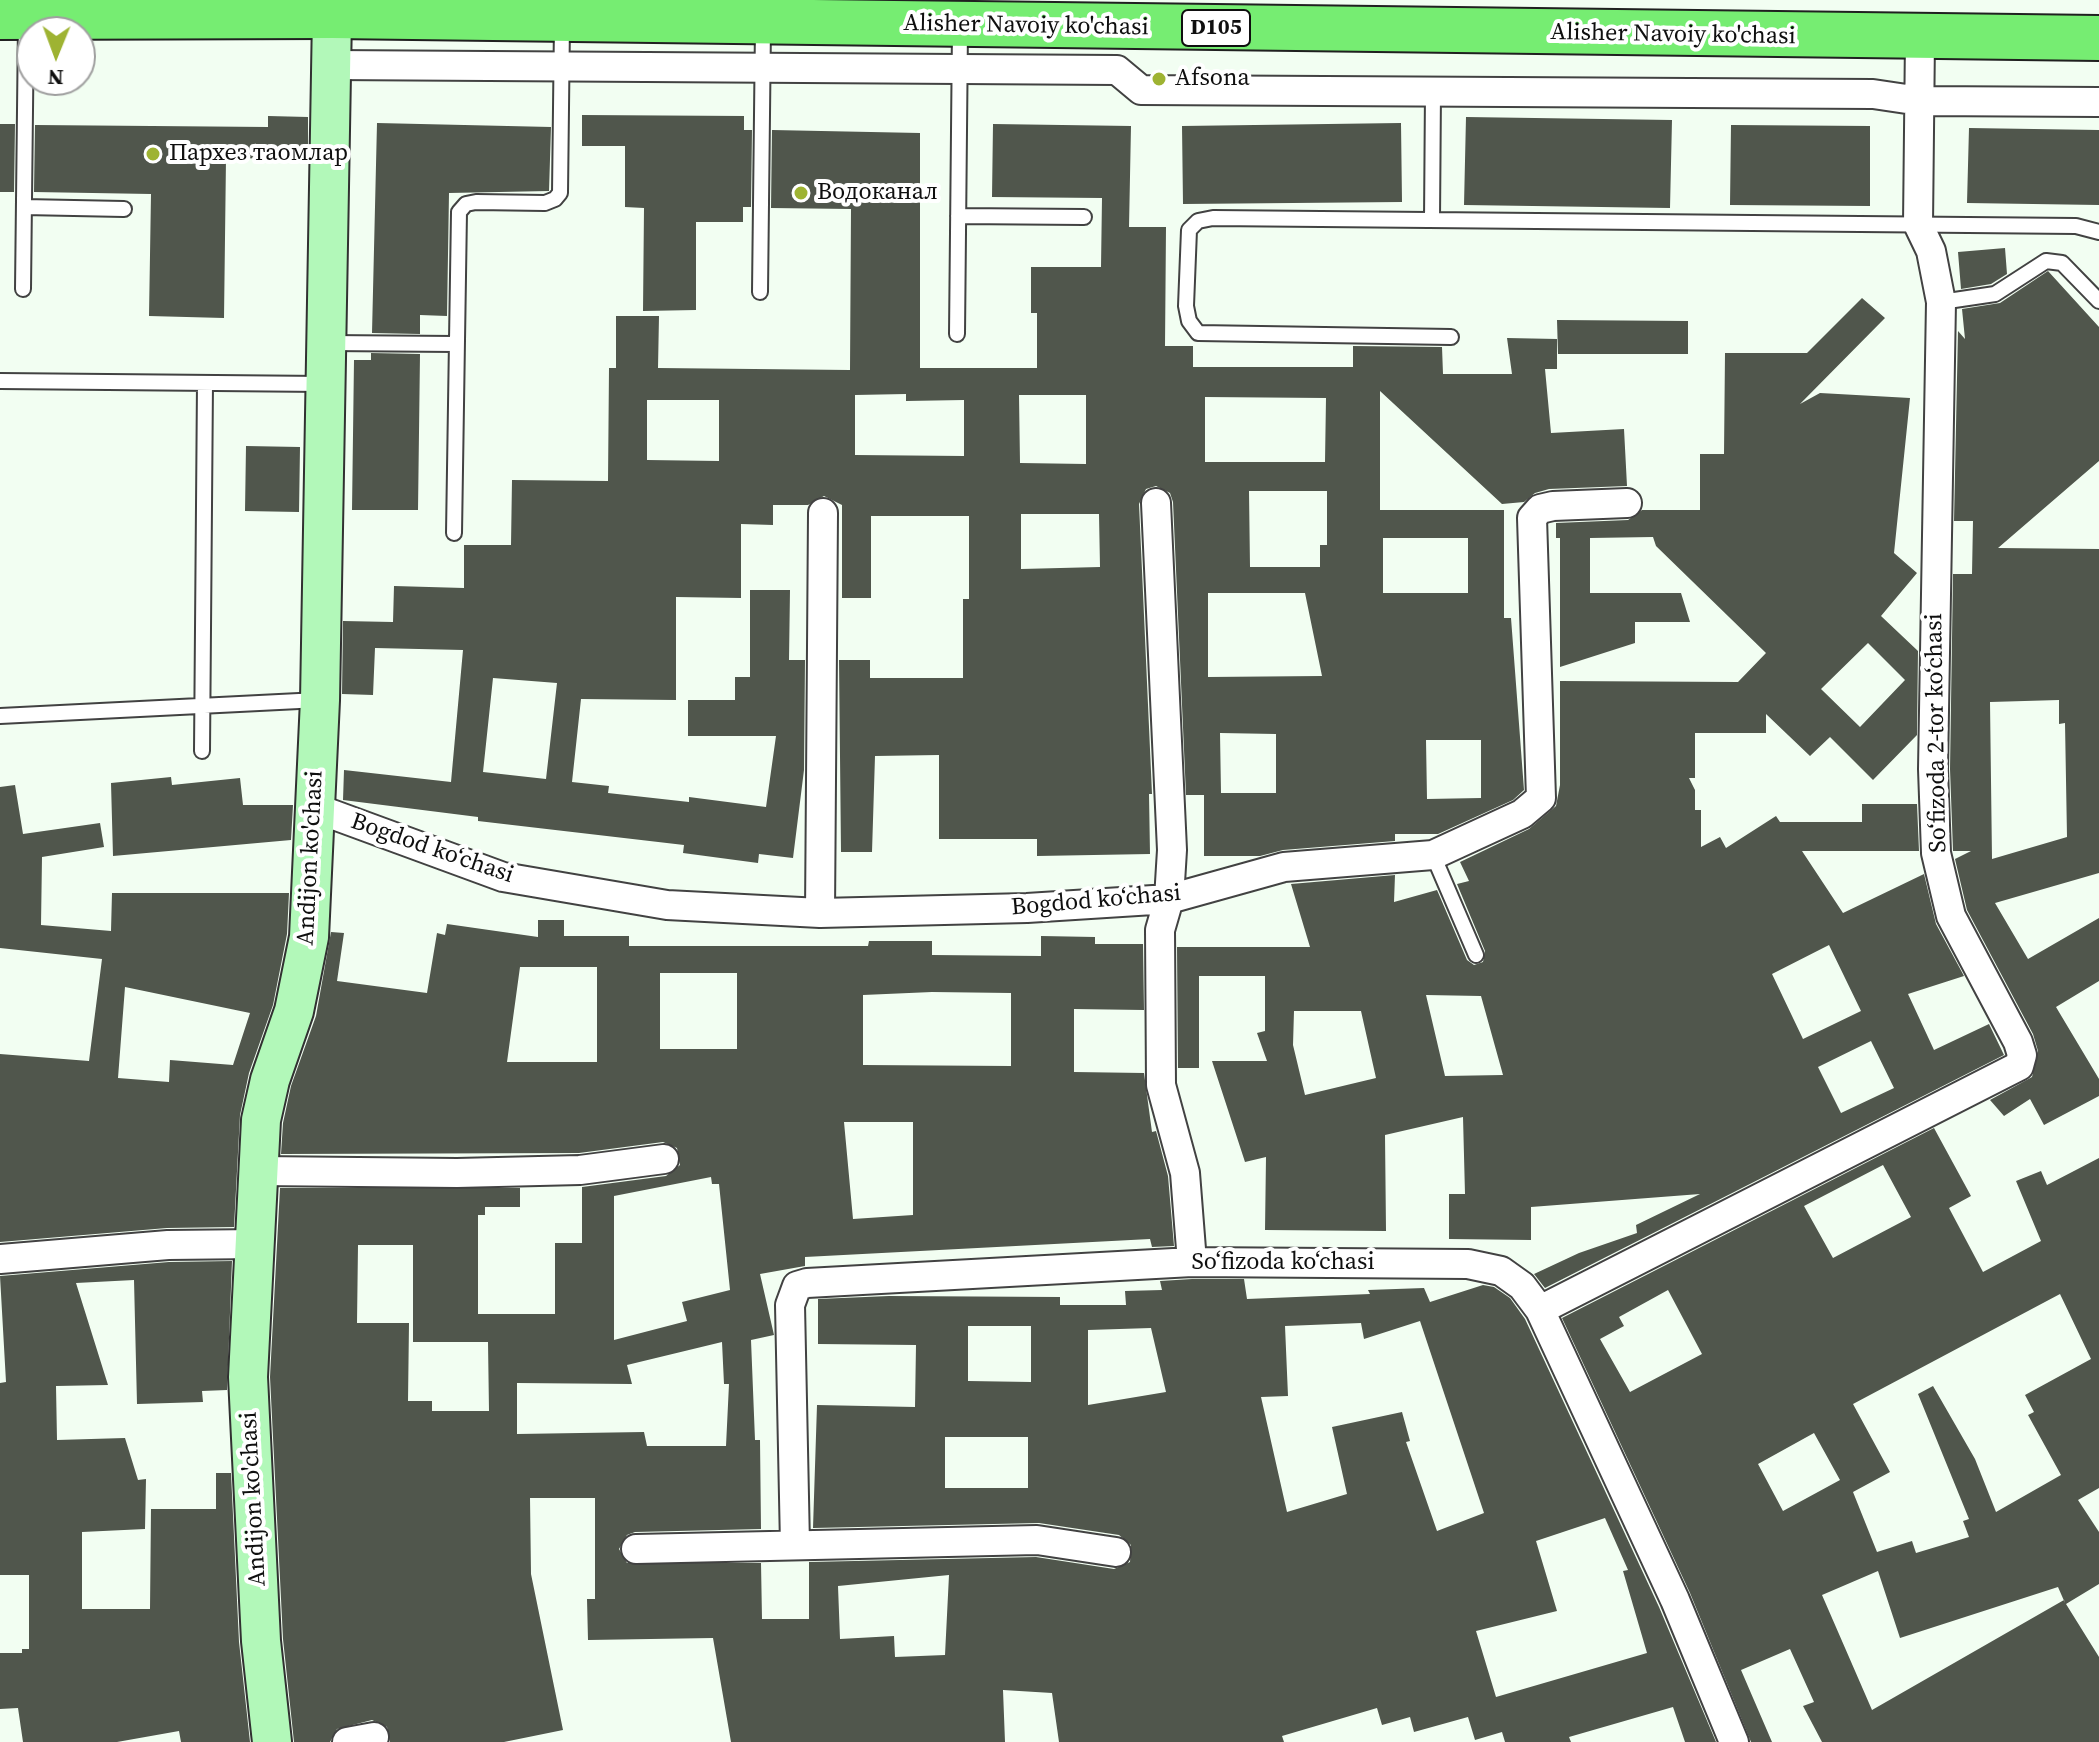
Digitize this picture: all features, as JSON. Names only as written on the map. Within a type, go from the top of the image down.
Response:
[{"type":"main road","name":"Alisher Navoiy ko'chasi","points":[[13,17],[152,9],[332,16],[2099,38]]},
{"type":"street","name":"Andijon ko'chasi","points":[[272,1742],[261,1641],[248,1377],[261,1120],[270,1080],[294,1011],[309,937],[320,700],[332,16]]},
{"type":"street","name":"Soʻfizoda 2-tor koʻchasi","points":[[1540,1310],[2019,1066],[2022,1055],[2018,1042],[1951,916],[1936,853],[1933,769],[1941,302],[1931,251],[1918,224],[1920,38]]},
{"type":"street","points":[[332,65],[1117,70],[1141,90],[1873,94],[1920,101],[2099,102]]},
{"type":"street","points":[[1156,503],[1172,850],[1169,899],[1160,930],[1161,1085],[1185,1173],[1192,1262]]},
{"type":"street","name":"Bogdod koʻchasi","points":[[315,808],[503,877],[667,905],[820,913],[1027,908],[1169,899],[1284,867],[1433,855],[1522,814],[1541,798],[1532,518],[1540,509],[1553,506],[1627,503]]},
{"type":"street","points":[[820,913],[823,513]]},
{"type":"street","points":[[259,1171],[457,1173],[580,1170],[664,1159]]},
{"type":"street","points":[[0,1259],[168,1245],[257,1244]]},
{"type":"street","name":"Soʻfizoda koʻchasi","points":[[795,1545],[790,1305],[797,1286],[1192,1262],[1468,1264],[1501,1271],[1522,1286],[1540,1310],[1675,1600],[1734,1742]]},
{"type":"street","points":[[636,1549],[1037,1540],[1116,1552]]},
{"type":"lane","points":[[13,17],[24,207],[23,289]]},
{"type":"lane","points":[[454,533],[459,212],[466,204],[476,202],[545,203],[555,199],[561,186],[562,19]]},
{"type":"lane","points":[[760,292],[763,22]]},
{"type":"lane","points":[[957,334],[960,25]]},
{"type":"lane","points":[[1432,220],[1433,91]]},
{"type":"lane","points":[[24,207],[124,209]]},
{"type":"lane","points":[[958,216],[1084,217]]},
{"type":"lane","points":[[1451,337],[1212,336],[1198,333],[1189,321],[1186,306],[1189,230],[1198,221],[1213,218],[2076,226],[2099,232]]},
{"type":"lane","points":[[1941,302],[1995,294],[2046,261],[2062,263],[2099,301]]},
{"type":"lane","points":[[328,343],[455,344]]},
{"type":"lane","points":[[0,381],[327,384]]},
{"type":"lane","points":[[202,751],[205,383]]},
{"type":"lane","points":[[0,716],[320,700]]},
{"type":"lane","points":[[1433,855],[1476,955]]},
{"type":"building","points":[[582,115],[744,116],[744,130],[752,130],[751,207],[743,207],[743,222],[696,222],[696,310],[643,311],[644,208],[625,207],[625,146],[582,146]]},
{"type":"building","points":[[268,116],[308,117],[308,144],[304,144],[304,159],[226,158],[224,318],[149,316],[151,194],[34,192],[35,125],[268,127]]},
{"type":"building","points":[[1466,117],[1672,120],[1670,208],[1464,205]]},
{"type":"building","points":[[377,123],[551,127],[549,191],[449,193],[447,316],[420,315],[420,334],[372,333]]},
{"type":"building","points":[[1401,123],[1402,202],[1183,204],[1182,126]]},
{"type":"building","points":[[0,124],[15,124],[14,192],[0,192]]},
{"type":"building","points":[[993,124],[1131,126],[1129,227],[1166,227],[1165,346],[1193,346],[1193,367],[1353,367],[1353,346],[1442,347],[1443,374],[1512,374],[1507,338],[1557,339],[1557,369],[1545,369],[1551,433],[1624,429],[1627,486],[1549,489],[1535,493],[1524,502],[1502,504],[1380,391],[1380,510],[1504,510],[1504,618],[1511,618],[1524,790],[1513,800],[1438,834],[1395,834],[1395,841],[1283,850],[1260,856],[1204,856],[1204,795],[1186,795],[1173,502],[1170,493],[1156,486],[1146,489],[1139,504],[1152,794],[1149,794],[1150,854],[1037,856],[1037,839],[939,839],[939,755],[875,756],[872,852],[841,852],[839,660],[870,660],[870,678],[963,678],[963,599],[969,599],[969,516],[871,516],[871,598],[842,598],[842,505],[824,496],[808,505],[773,505],[773,525],[741,524],[741,598],[676,597],[676,700],[581,699],[572,782],[609,786],[608,793],[689,802],[689,797],[766,807],[776,736],[688,736],[688,700],[735,700],[735,677],[750,677],[750,590],[790,590],[789,660],[805,660],[804,770],[793,858],[759,854],[758,863],[683,853],[684,845],[478,821],[478,817],[343,800],[344,770],[451,782],[463,650],[375,648],[373,695],[342,694],[343,621],[393,622],[394,586],[464,588],[464,545],[511,545],[512,480],[608,481],[609,368],[616,368],[616,316],[659,316],[658,368],[850,370],[851,209],[771,208],[772,130],[920,133],[920,368],[1037,368],[1037,313],[1031,313],[1031,267],[1101,267],[1102,198],[992,197]],"holes":[[[906,394],[906,401],[964,400],[964,456],[855,455],[855,395]],[[1019,395],[1086,395],[1086,464],[1020,463]],[[1205,397],[1326,398],[1325,462],[1205,462]],[[647,400],[719,400],[719,461],[647,460]],[[1249,491],[1327,491],[1327,545],[1320,545],[1320,567],[1250,567]],[[1021,514],[1099,514],[1100,567],[1021,569]],[[1383,538],[1468,538],[1468,593],[1383,593]],[[1208,593],[1305,593],[1322,676],[1208,677]],[[493,678],[557,683],[546,779],[483,772]],[[1220,733],[1276,734],[1276,793],[1221,793]],[[1426,740],[1481,740],[1481,798],[1427,799]]]},
{"type":"building","points":[[1731,125],[1870,126],[1870,206],[1730,205]]},
{"type":"building","points":[[1969,128],[2099,130],[2099,205],[1967,203]]},
{"type":"building","points":[[2005,248],[2007,274],[1991,284],[1961,289],[1958,252]]},
{"type":"building","points":[[2048,271],[2099,327],[2099,461],[1998,548],[2099,549],[2099,873],[1995,903],[2028,959],[2099,918],[2099,981],[2056,1007],[2099,1079],[2099,1096],[2044,1125],[2030,1099],[2004,1116],[1990,1100],[2032,1077],[2038,1051],[2033,1034],[1967,910],[1955,859],[1971,851],[1953,851],[1950,769],[1953,574],[1972,574],[1973,521],[1954,521],[1958,331],[1965,339],[1962,309],[2000,303]],"holes":[[[2059,700],[2059,724],[2065,723],[2067,837],[1992,859],[1990,702]]]},
{"type":"building","points":[[1862,298],[1885,318],[1800,404],[1820,393],[1910,398],[1894,553],[1917,573],[1881,616],[1918,651],[1917,735],[1873,780],[1830,737],[1810,756],[1766,714],[1766,733],[1695,733],[1695,778],[1689,778],[1695,790],[1695,810],[1701,810],[1701,847],[1720,837],[1726,848],[1776,816],[1780,822],[1862,822],[1862,804],[1917,804],[1919,851],[1802,851],[1843,913],[1924,874],[1936,924],[1964,976],[1908,994],[1934,1050],[1989,1024],[2004,1055],[1545,1288],[1534,1274],[1579,1253],[1637,1233],[1636,1225],[1700,1194],[1531,1207],[1531,1240],[1449,1239],[1449,1194],[1465,1194],[1463,1117],[1385,1135],[1386,1231],[1265,1230],[1266,1157],[1245,1162],[1212,1061],[1267,1061],[1257,1033],[1265,1031],[1265,976],[1199,976],[1199,1068],[1178,1068],[1177,947],[1310,947],[1291,884],[1395,875],[1394,902],[1437,890],[1467,960],[1474,965],[1483,962],[1485,951],[1457,884],[1469,881],[1460,862],[1529,829],[1556,806],[1560,785],[1560,681],[1738,682],[1766,653],[1656,546],[1653,537],[1590,538],[1590,593],[1681,593],[1690,622],[1635,622],[1635,643],[1560,667],[1560,538],[1556,538],[1556,523],[1628,520],[1642,510],[1700,510],[1700,454],[1724,454],[1725,353],[1807,353]],"holes":[[[1868,643],[1905,680],[1860,727],[1821,689]],[[1829,945],[1861,1011],[1803,1039],[1772,974]],[[1426,995],[1481,996],[1503,1075],[1445,1076]],[[1294,1011],[1361,1011],[1376,1078],[1305,1095],[1293,1045]],[[1871,1041],[1894,1088],[1841,1113],[1818,1067]]]},
{"type":"building","points":[[1557,320],[1688,321],[1688,354],[1558,354]]},
{"type":"building","points":[[371,353],[420,354],[418,510],[352,510],[354,360],[371,360]]},
{"type":"building","points":[[246,446],[300,447],[299,512],[245,511]]},
{"type":"building","points":[[171,777],[172,785],[240,778],[243,805],[293,805],[291,840],[113,856],[111,783]]},
{"type":"building","points":[[15,785],[23,834],[100,823],[104,847],[42,857],[41,925],[111,931],[112,893],[289,893],[287,934],[273,1005],[249,1073],[240,1115],[234,1227],[167,1228],[0,1242],[0,1054],[89,1061],[102,959],[0,948],[0,787]],"holes":[[[125,987],[250,1013],[233,1065],[170,1060],[169,1082],[118,1078]]]},
{"type":"building","points":[[538,920],[564,920],[564,936],[629,936],[629,946],[868,946],[869,941],[932,941],[932,955],[1041,956],[1041,936],[1095,937],[1095,944],[1143,944],[1144,1010],[1074,1009],[1074,1072],[1144,1073],[1152,1132],[1156,1131],[1168,1176],[1174,1246],[1152,1247],[1150,1239],[805,1257],[805,1266],[760,1274],[774,1335],[751,1340],[755,1440],[760,1440],[761,1529],[635,1532],[627,1535],[619,1549],[627,1563],[761,1563],[762,1619],[809,1619],[809,1562],[1036,1557],[1114,1569],[1130,1562],[1131,1545],[1119,1535],[1039,1523],[813,1528],[817,1405],[915,1407],[916,1345],[818,1344],[818,1299],[889,1296],[1060,1297],[1060,1305],[1126,1305],[1125,1291],[1162,1290],[1160,1281],[1244,1279],[1247,1299],[1370,1294],[1368,1290],[1424,1288],[1430,1302],[1483,1285],[1494,1287],[1510,1298],[1525,1319],[1659,1607],[1716,1742],[1685,1742],[1673,1707],[1569,1737],[1571,1742],[1505,1742],[1502,1732],[1475,1740],[1468,1717],[1414,1732],[1410,1717],[1382,1725],[1377,1708],[1282,1736],[1284,1742],[1059,1742],[1052,1693],[1003,1690],[1005,1742],[731,1742],[713,1638],[588,1640],[587,1599],[595,1599],[595,1498],[530,1498],[531,1574],[563,1730],[504,1742],[390,1742],[387,1727],[372,1720],[337,1729],[330,1742],[294,1742],[283,1639],[270,1377],[280,1188],[520,1188],[520,1207],[485,1207],[485,1215],[478,1215],[478,1314],[555,1314],[555,1243],[582,1243],[582,1187],[666,1176],[680,1165],[677,1148],[663,1142],[579,1153],[281,1154],[283,1123],[291,1086],[316,1016],[331,932],[344,933],[337,981],[427,993],[437,933],[445,935],[447,924],[538,937]],"holes":[[[520,967],[597,967],[597,1062],[507,1062]],[[660,973],[737,973],[737,1049],[660,1049]],[[1011,993],[1011,1066],[863,1065],[863,995]],[[844,1122],[913,1122],[913,1215],[853,1219]],[[711,1177],[712,1184],[719,1184],[730,1290],[682,1302],[687,1321],[614,1340],[614,1196]],[[358,1245],[413,1245],[413,1342],[488,1342],[489,1411],[432,1411],[432,1401],[408,1401],[409,1323],[357,1323]],[[1420,1321],[1484,1513],[1437,1531],[1406,1442],[1410,1441],[1402,1412],[1332,1427],[1347,1494],[1287,1512],[1261,1397],[1288,1396],[1285,1326],[1361,1323],[1364,1339]],[[968,1326],[1031,1326],[1031,1382],[968,1381]],[[1151,1328],[1166,1392],[1088,1405],[1088,1330]],[[722,1342],[724,1384],[729,1384],[726,1446],[647,1446],[644,1432],[517,1434],[517,1383],[632,1384],[627,1365]],[[945,1437],[1028,1437],[1028,1488],[945,1488]],[[1605,1518],[1628,1570],[1623,1571],[1647,1653],[1496,1697],[1476,1631],[1557,1611],[1536,1541]],[[949,1575],[945,1655],[895,1657],[894,1636],[840,1639],[838,1586]]]},
{"type":"building","points":[[1934,1128],[1971,1196],[1949,1208],[1983,1272],[2041,1241],[2016,1181],[2041,1171],[2047,1185],[2099,1158],[2099,1488],[2078,1500],[2099,1532],[2099,1584],[2066,1604],[2099,1657],[2099,1742],[1822,1742],[1803,1706],[1814,1702],[1790,1649],[1741,1670],[1772,1742],[1751,1742],[1690,1593],[1562,1318]],"holes":[[[1883,1165],[1911,1217],[1833,1258],[1804,1206]],[[1668,1290],[1702,1354],[1630,1392],[1600,1339],[1624,1326],[1619,1317]],[[2060,1294],[2091,1359],[2025,1395],[2034,1412],[2028,1415],[2061,1475],[1996,1512],[1975,1459],[1933,1386],[1918,1394],[1969,1519],[1963,1521],[1969,1537],[1916,1553],[1912,1541],[1877,1552],[1853,1492],[1890,1472],[1853,1404]],[[1814,1433],[1840,1480],[1783,1511],[1758,1464]],[[1878,1571],[1900,1638],[2058,1587],[2064,1600],[1872,1710],[1822,1595]]]},
{"type":"building","points":[[232,1261],[227,1390],[202,1391],[203,1402],[137,1404],[134,1280],[76,1283],[108,1385],[56,1386],[57,1440],[125,1438],[138,1480],[146,1479],[145,1529],[82,1532],[82,1609],[150,1609],[151,1509],[216,1509],[216,1473],[231,1473],[239,1642],[250,1742],[181,1742],[179,1731],[117,1742],[23,1742],[18,1708],[0,1709],[0,1653],[22,1653],[22,1649],[29,1649],[29,1575],[0,1575],[0,1383],[6,1382],[0,1276],[169,1262]]},
{"type":"place","name":"Afsona","points":[[1159,79]]},
{"type":"place","name":"Пархез таомлар","points":[[153,154]]},
{"type":"place","name":"Водоканал","points":[[801,193]]}]
